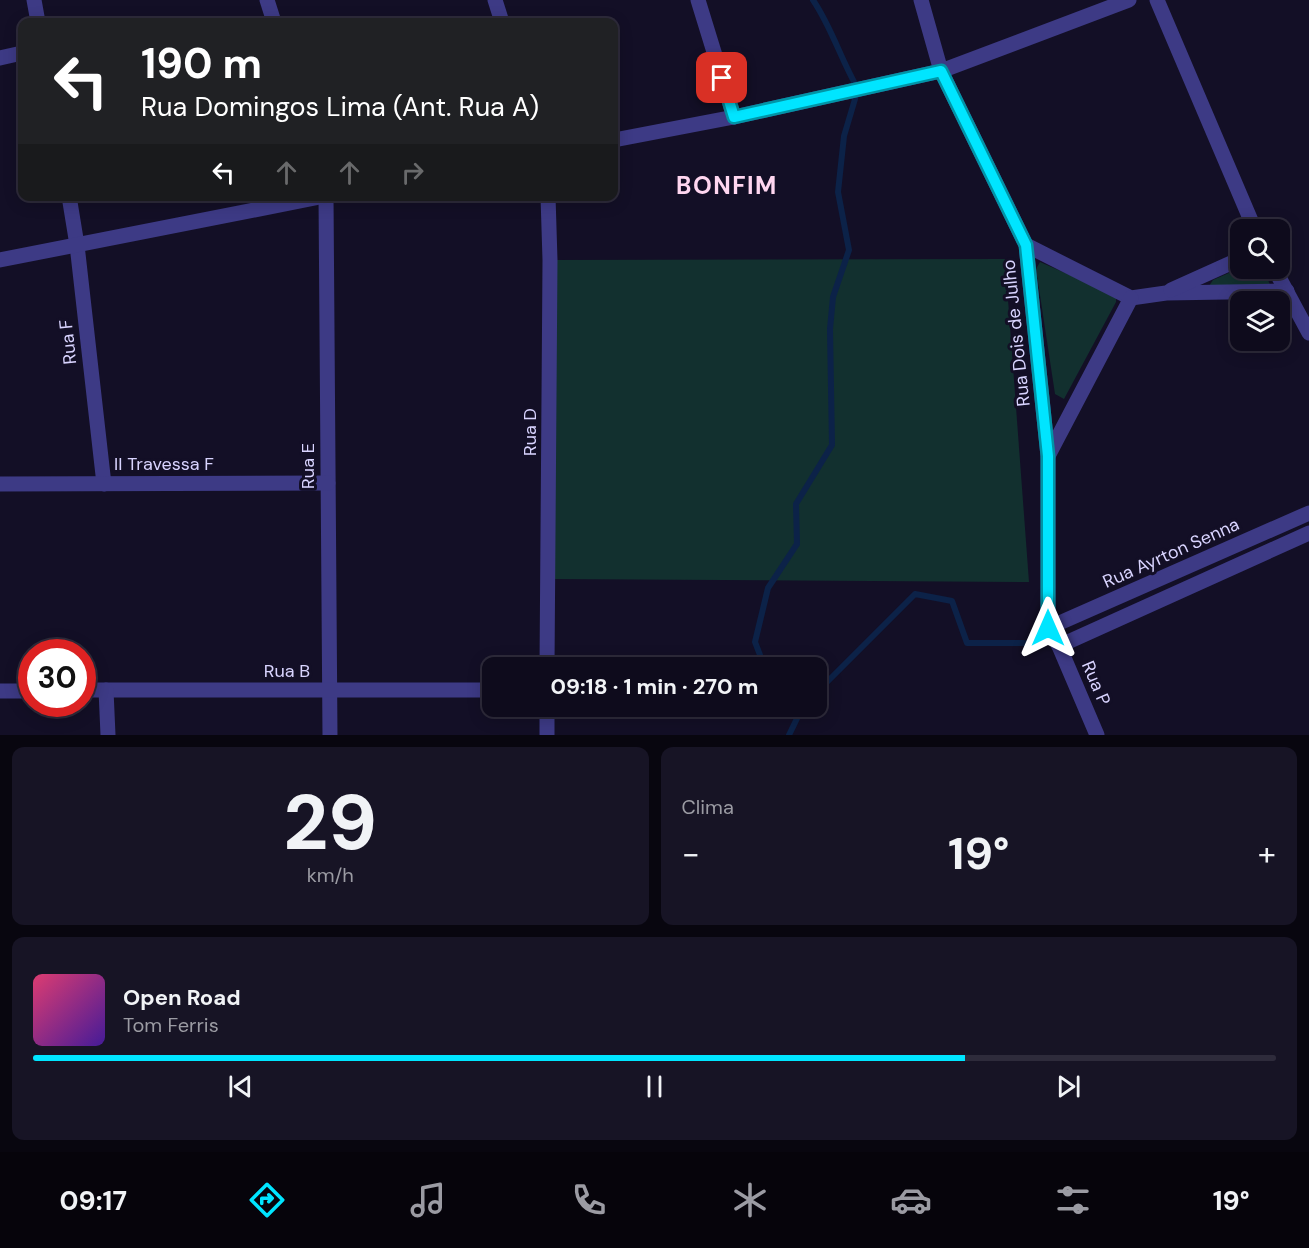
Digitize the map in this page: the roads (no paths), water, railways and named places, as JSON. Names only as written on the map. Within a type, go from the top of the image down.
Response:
[{"type":"street","points":[[34,0],[37,18]]},
{"type":"street","points":[[267,0],[273,18]]},
{"type":"street","points":[[495,0],[501,18]]},
{"type":"street","points":[[698,0],[734,117]]},
{"type":"street","name":"Rua Dois de Julho","points":[[921,0],[941,71],[1026,245],[1048,456],[1048,628]]},
{"type":"street","points":[[618,139],[734,117],[941,71],[1129,0]]},
{"type":"street","points":[[1157,0],[1250,219]]},
{"type":"street","points":[[0,58],[18,54]]},
{"type":"street","name":"Rua F","points":[[70,201],[77,245],[104,484]]},
{"type":"street","points":[[0,260],[300,201]]},
{"type":"street","name":"Rua E","points":[[325,201],[330,735]]},
{"type":"street","name":"Rua D","points":[[547,657],[550,271],[548,201]]},
{"type":"street","points":[[1026,245],[1131,298],[1166,293],[1230,292]]},
{"type":"street","points":[[1166,293],[1230,264]]},
{"type":"street","points":[[1280,279],[1287,291]]},
{"type":"street","points":[[1290,297],[1309,333]]},
{"type":"street","points":[[1048,456],[1131,298]]},
{"type":"street","name":"II Travessa F","points":[[0,484],[328,483]]},
{"type":"street","name":"Rua Ayrton Senna","points":[[1048,628],[1309,513]]},
{"type":"street","points":[[1048,628],[1059,646],[1309,533]]},
{"type":"street","name":"Rua P","points":[[1059,646],[1097,735]]},
{"type":"street","name":"Rua B","points":[[96,690],[482,690]]},
{"type":"street","points":[[106,690],[108,735]]},
{"type":"street","points":[[0,691],[18,691]]},
{"type":"street","points":[[547,717],[547,735]]},
{"type":"waterway","points":[[761,657],[755,642],[768,588],[797,544],[796,504],[832,445],[830,329],[833,297],[849,250],[838,192],[844,136],[858,89],[813,0]]},
{"type":"waterway","points":[[827,682],[915,594],[952,601],[967,643],[1035,645]]},
{"type":"waterway","points":[[789,735],[798,717]]},
{"type":"district","name":"BONFIM","points":[[727,186]]}]
